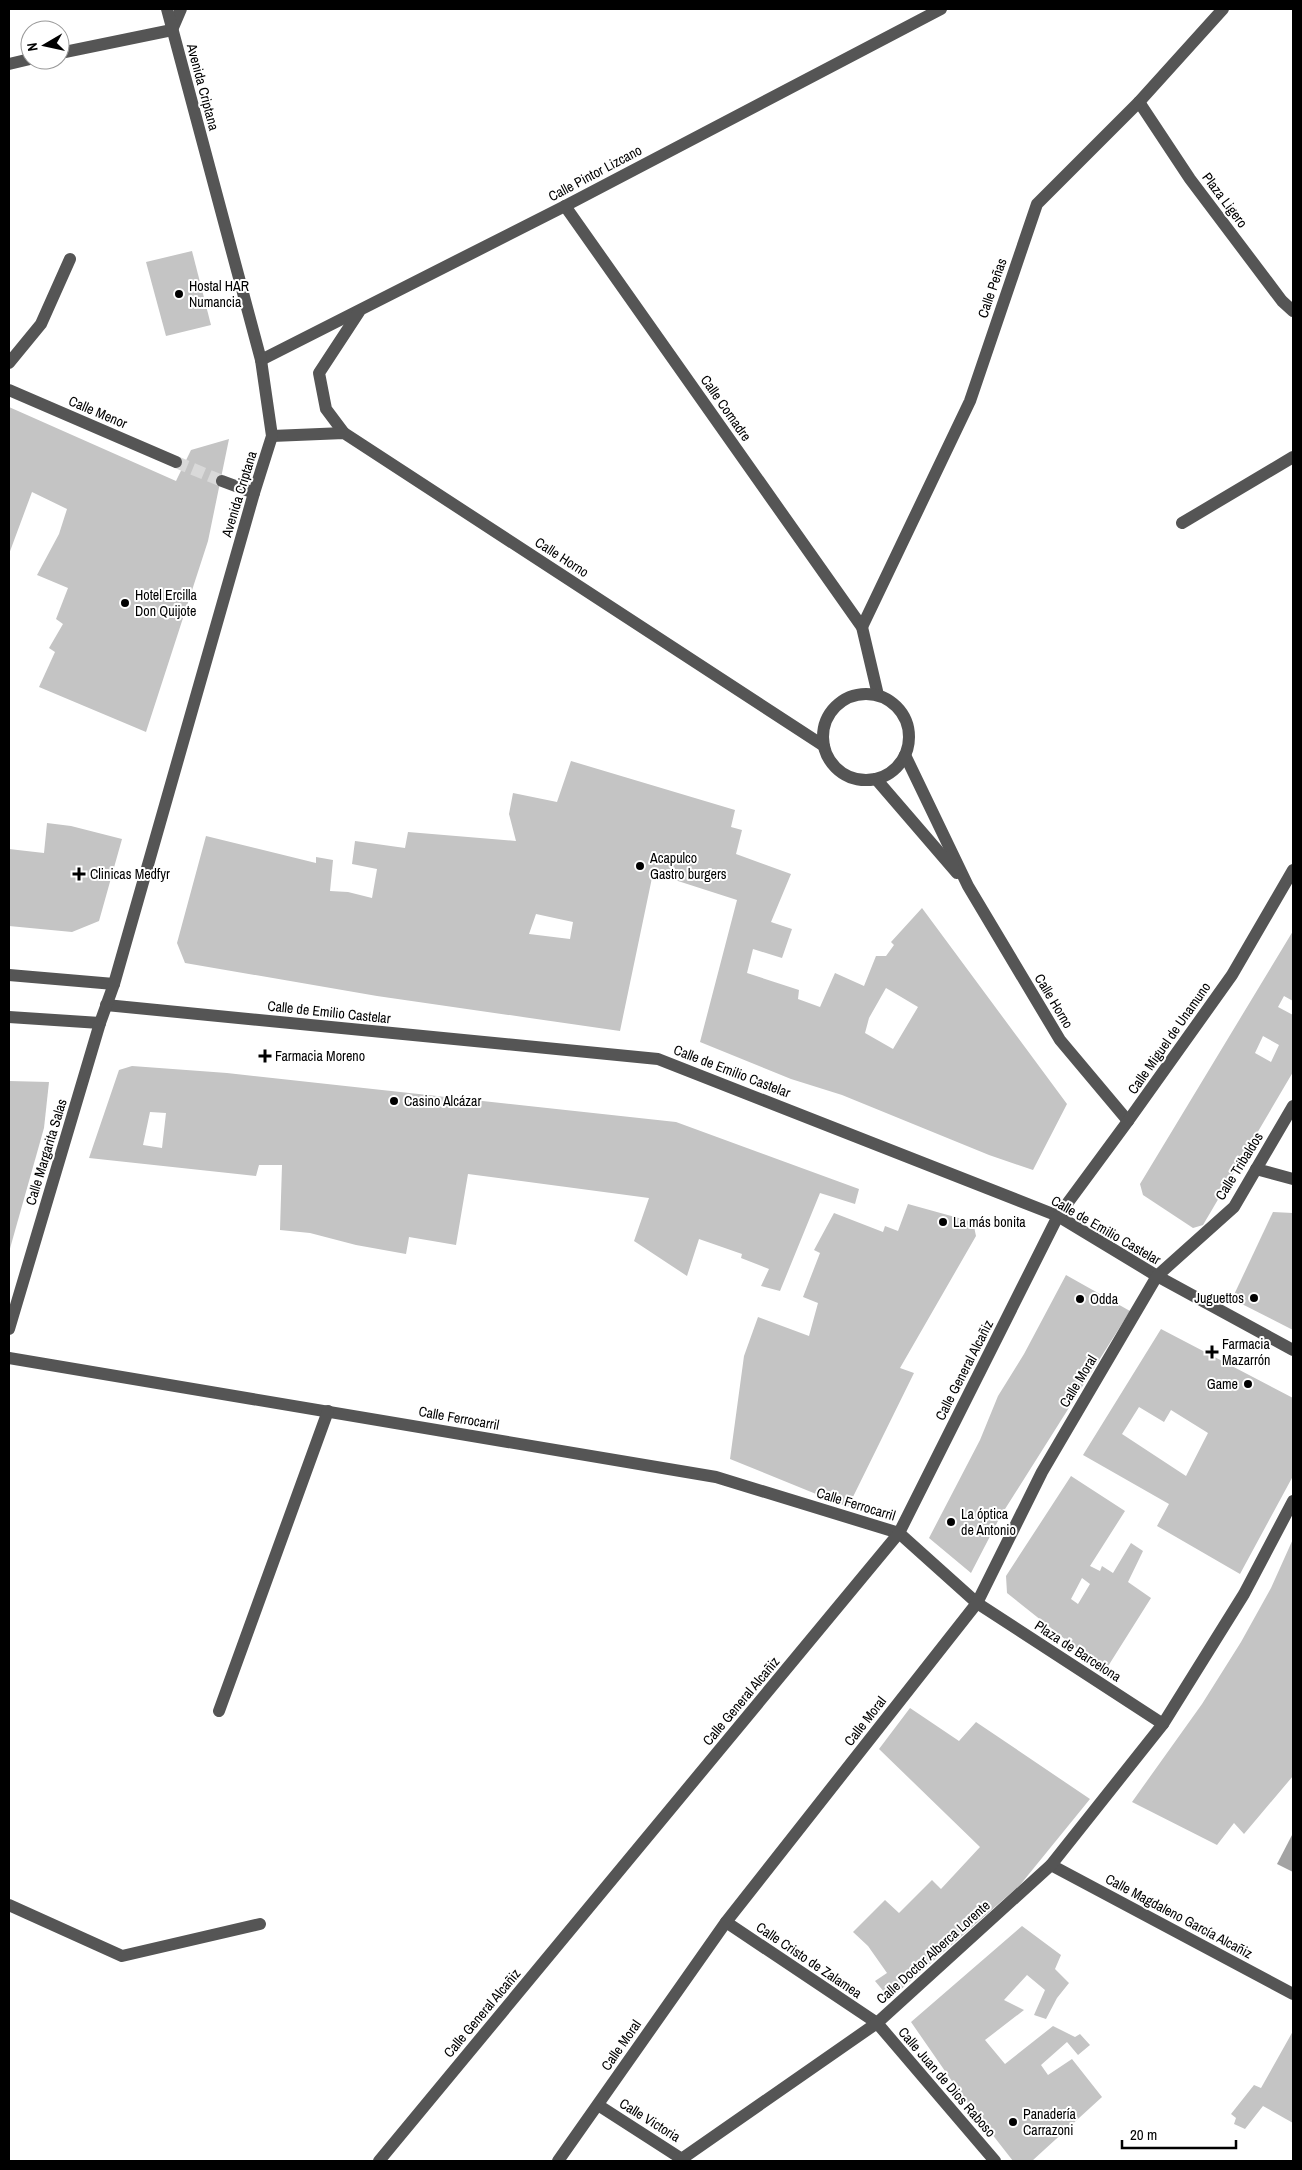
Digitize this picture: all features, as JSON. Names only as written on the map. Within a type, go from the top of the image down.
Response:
[{"type":"street","name":"Avenida Criptana","points":[[114,984],[254,493],[272,436],[261,360],[167,9]]},
{"type":"street","points":[[70,51],[172,30],[181,9]]},
{"type":"street","name":"Calle Pintor Lizcano","points":[[261,360],[565,206],[941,9]]},
{"type":"street","name":"Calle Peñas","points":[[862,627],[970,401],[1037,204],[1139,102],[1223,9]]},
{"type":"street","name":"Plaza Ligero","points":[[1139,102],[1190,179],[1282,301],[1293,311]]},
{"type":"street","name":"Calle Comadre","points":[[565,206],[862,627]]},
{"type":"street","points":[[9,363],[41,324],[70,259]]},
{"type":"street","name":"Calle Horno","points":[[361,310],[319,373],[326,410],[344,433],[824,746]]},
{"type":"street","name":"Calle Menor","points":[[9,390],[176,462]]},
{"type":"street","points":[[272,436],[344,433]]},
{"type":"street","points":[[1182,523],[1293,457]]},
{"type":"street","points":[[222,481],[254,493]]},
{"type":"street","points":[[862,627],[878,695]]},
{"type":"street","points":[[863,693],[878,695],[891,701],[901,712],[908,726],[909,740],[905,755],[888,774],[876,779],[862,779],[849,776],[838,769],[829,759],[824,746],[823,731],[827,717],[836,705],[849,697],[863,693]]},
{"type":"street","name":"Calle Horno","points":[[905,755],[968,886],[1060,1040],[1128,1122]]},
{"type":"street","name":"Calle Horno","points":[[876,779],[968,886]]},
{"type":"street","name":"Calle Miguel de Unamuno","points":[[1058,1216],[1128,1122],[1232,975],[1293,870]]},
{"type":"street","points":[[9,975],[114,984]]},
{"type":"street","name":"Calle Margarita Salas","points":[[9,1328],[100,1023],[114,984]]},
{"type":"street","name":"Calle de Emilio Castelar","points":[[106,1005],[658,1059],[1058,1216],[1158,1276],[1293,1350]]},
{"type":"street","points":[[9,1016],[100,1023]]},
{"type":"street","name":"Calle Tribaldos","points":[[1158,1276],[1234,1207],[1293,1106]]},
{"type":"street","points":[[1256,1169],[1293,1179]]},
{"type":"street","name":"Calle General Alcañiz","points":[[378,2161],[899,1533],[1058,1216]]},
{"type":"street","name":"Calle Moral","points":[[558,2161],[726,1922],[977,1604],[1042,1472],[1158,1276]]},
{"type":"street","name":"Calle Ferrocarril","points":[[9,1358],[716,1477],[899,1533]]},
{"type":"street","points":[[219,1711],[328,1411]]},
{"type":"street","name":"Calle Doctor Alberca Lorente","points":[[684,2160],[877,2023],[1051,1865],[1163,1724],[1244,1594],[1293,1501]]},
{"type":"street","name":"Plaza de Barcelona","points":[[899,1533],[977,1604],[1163,1724]]},
{"type":"street","name":"Calle Magdaleno García Alcañiz","points":[[1051,1865],[1293,1994]]},
{"type":"street","points":[[9,1905],[122,1956],[260,1924]]},
{"type":"street","name":"Calle Cristo de Zalamea","points":[[726,1922],[877,2023]]},
{"type":"street","name":"Calle Juan de Dios Raboso","points":[[877,2023],[995,2161]]},
{"type":"street","name":"Calle Victoria","points":[[598,2105],[684,2160]]},
{"type":"shaded area","points":[[1293,1836],[1293,1872],[1277,1864]]},
{"type":"building","name":"Hostal HAR Numancia","points":[[192,251],[211,325],[166,336],[146,262]]},
{"type":"building","name":"Hotel Ercilla Don Quijote","points":[[9,407],[176,481],[191,450],[229,439],[208,541],[146,732],[39,687],[55,652],[49,648],[63,624],[56,619],[68,588],[37,575],[59,534],[67,509],[32,492],[9,554]]},
{"type":"building","points":[[571,761],[735,810],[731,827],[742,830],[736,854],[791,874],[771,922],[792,929],[782,958],[753,949],[747,973],[799,990],[798,999],[820,1007],[835,973],[864,986],[876,956],[886,956],[894,945],[891,942],[922,908],[1067,1104],[1033,1170],[989,1155],[842,1095],[791,1079],[700,1042],[737,900],[653,873],[620,1031],[377,996],[185,963],[177,943],[206,836],[316,863],[316,857],[333,860],[330,891],[348,892],[372,898],[377,869],[352,864],[355,841],[405,848],[408,832],[516,841],[509,814],[513,793],[557,802]],"holes":[[[536,914],[573,922],[570,939],[529,934]],[[886,988],[918,1007],[893,1049],[865,1033],[869,1018]]]},
{"type":"building","name":"Clinicas Medfyr","points":[[47,823],[71,826],[122,839],[99,921],[72,932],[9,926],[9,849],[44,853]]},
{"type":"building","points":[[1293,931],[1293,1001],[1284,996],[1278,1007],[1293,1015],[1293,1072],[1203,1225],[1193,1228],[1143,1195],[1140,1184]],"holes":[[[1263,1036],[1279,1045],[1271,1062],[1255,1053]]]},
{"type":"building","points":[[132,1066],[227,1073],[676,1122],[859,1189],[855,1204],[820,1193],[780,1291],[761,1286],[769,1269],[741,1258],[742,1254],[699,1239],[687,1276],[634,1241],[649,1198],[468,1174],[456,1245],[409,1237],[406,1254],[356,1245],[310,1233],[280,1230],[282,1165],[259,1165],[256,1176],[89,1158],[119,1070]],"holes":[[[150,1112],[166,1113],[162,1148],[143,1145]]]},
{"type":"building","points":[[9,1081],[49,1082],[44,1128],[9,1252]]},
{"type":"building","points":[[908,1204],[973,1222],[976,1236],[900,1368],[914,1373],[848,1507],[730,1459],[744,1356],[758,1317],[809,1336],[818,1303],[803,1297],[820,1253],[814,1250],[834,1213],[883,1232],[885,1226],[898,1231]]},
{"type":"building","points":[[1273,1212],[1293,1213],[1293,1330],[1232,1299]]},
{"type":"building","points":[[1066,1275],[1130,1311],[1000,1517],[971,1573],[929,1538],[980,1440],[998,1396],[1024,1354]]},
{"type":"building","points":[[1161,1329],[1293,1398],[1293,1476],[1240,1574],[1157,1526],[1169,1504],[1083,1455]],"holes":[[[1139,1407],[1164,1422],[1171,1410],[1208,1433],[1186,1476],[1122,1434]]]},
{"type":"building","points":[[1071,1476],[1125,1511],[1090,1566],[1100,1571],[1102,1566],[1113,1573],[1131,1543],[1143,1551],[1128,1582],[1151,1598],[1105,1671],[1007,1593],[1006,1576]],"holes":[[[1082,1578],[1090,1584],[1078,1604],[1071,1599]]]},
{"type":"building","points":[[1293,1539],[1293,1776],[1244,1834],[1234,1823],[1217,1845],[1132,1802],[1202,1704],[1241,1642],[1271,1588]]},
{"type":"building","points":[[910,1708],[959,1741],[976,1722],[1090,1799],[1020,1885],[890,1999],[875,1981],[887,1973],[868,1946],[853,1932],[885,1900],[899,1913],[932,1880],[941,1889],[980,1847],[879,1749]]},
{"type":"building","points":[[1022,1926],[1061,1955],[1055,1969],[1069,1983],[1057,1998],[1046,2019],[1034,2015],[1045,1990],[1027,1975],[1004,2000],[1024,2010],[985,2040],[1005,2064],[1053,2026],[1075,2037],[1080,2034],[1090,2045],[1078,2055],[1067,2042],[1041,2065],[1048,2075],[1072,2059],[1102,2097],[1032,2161],[1013,2161],[963,2097],[911,2022]]},
{"type":"building","points":[[1293,2031],[1293,2123],[1263,2106],[1245,2129],[1234,2124],[1236,2118],[1231,2114],[1254,2085],[1261,2088]]},
{"type":"tunnel","points":[[176,462],[222,481]]},
{"type":"place","name":"Hostal HAR Numancia","points":[[179,294]]},
{"type":"place","name":"Hotel Ercilla Don Quijote","points":[[125,603]]},
{"type":"place","name":"Acapulco Gastro burgers","points":[[640,866]]},
{"type":"place","name":"Clinicas Medfyr","points":[[79,874]]},
{"type":"place","name":"Farmacia Moreno","points":[[265,1056]]},
{"type":"place","name":"Casino Alcázar","points":[[394,1101]]},
{"type":"place","name":"La más bonita","points":[[943,1222]]},
{"type":"place","name":"Juguettos","points":[[1254,1298]]},
{"type":"place","name":"Odda","points":[[1080,1299]]},
{"type":"place","name":"Farmacia Mazarrón","points":[[1212,1352]]},
{"type":"place","name":"Game","points":[[1248,1384]]},
{"type":"place","name":"La óptica de Antonio","points":[[951,1522]]},
{"type":"place","name":"Panadería Carrazoni","points":[[1013,2122]]}]
